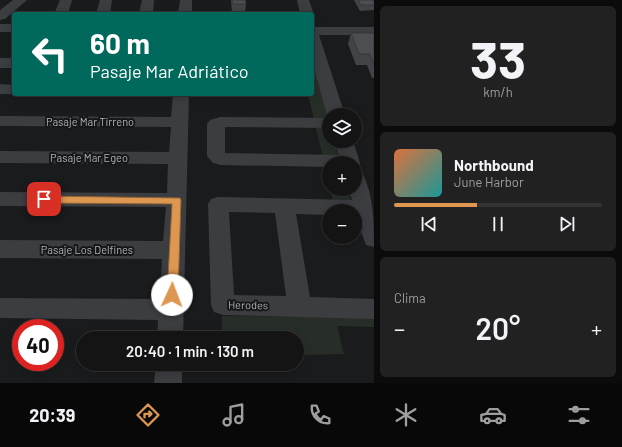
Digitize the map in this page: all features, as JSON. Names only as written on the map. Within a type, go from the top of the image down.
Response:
[{"type":"street","points":[[0,18],[20,0]]},
{"type":"street","points":[[62,12],[66,0]]},
{"type":"street","points":[[103,12],[106,0]]},
{"type":"street","points":[[146,12],[148,0]]},
{"type":"street","points":[[185,12],[186,0]]},
{"type":"street","points":[[303,0],[306,12]]},
{"type":"street","points":[[0,18],[12,21]]},
{"type":"street","points":[[314,22],[374,22]]},
{"type":"street","points":[[0,28],[12,28]]},
{"type":"street","points":[[314,31],[374,31]]},
{"type":"street","points":[[314,48],[316,61],[329,90],[334,108]]},
{"type":"street","points":[[0,63],[12,63]]},
{"type":"street","points":[[0,89],[12,90]]},
{"type":"street","points":[[314,90],[329,90]]},
{"type":"street","points":[[170,331],[181,96]]},
{"type":"street","name":"Pasaje Mar Tirreno","points":[[0,121],[180,122]]},
{"type":"street","points":[[322,123],[220,122],[216,124],[216,156],[220,159],[322,165]]},
{"type":"street","name":"Pasaje Mar Egeo","points":[[0,157],[178,158]]},
{"type":"street","points":[[361,196],[374,239]]},
{"type":"street","points":[[0,199],[176,200]]},
{"type":"street","name":"Herodes","points":[[284,205],[218,204],[222,305],[374,309]]},
{"type":"street","points":[[299,306],[284,205],[365,208]]},
{"type":"street","name":"Pasaje Los Delfines","points":[[0,249],[174,250]]},
{"type":"street","points":[[0,308],[171,310]]},
{"type":"street","points":[[168,383],[169,371]]},
{"type":"shaded area","points":[[314,60],[327,108],[322,108],[322,148],[337,148],[339,156],[322,156],[308,96],[314,96]]},
{"type":"shaded area","points":[[332,196],[350,196],[352,204],[334,204]]},
{"type":"shaded area","points":[[222,316],[374,317],[374,327],[337,326],[344,354],[304,355],[304,331],[222,331]]},
{"type":"building","points":[[232,0],[245,0],[246,4],[233,4]]},
{"type":"building","points":[[358,0],[374,0],[374,5],[361,5]]},
{"type":"building","points":[[351,33],[374,33],[374,65],[370,54],[359,54]]},
{"type":"route","points":[[44,199],[176,200],[172,295]]}]
